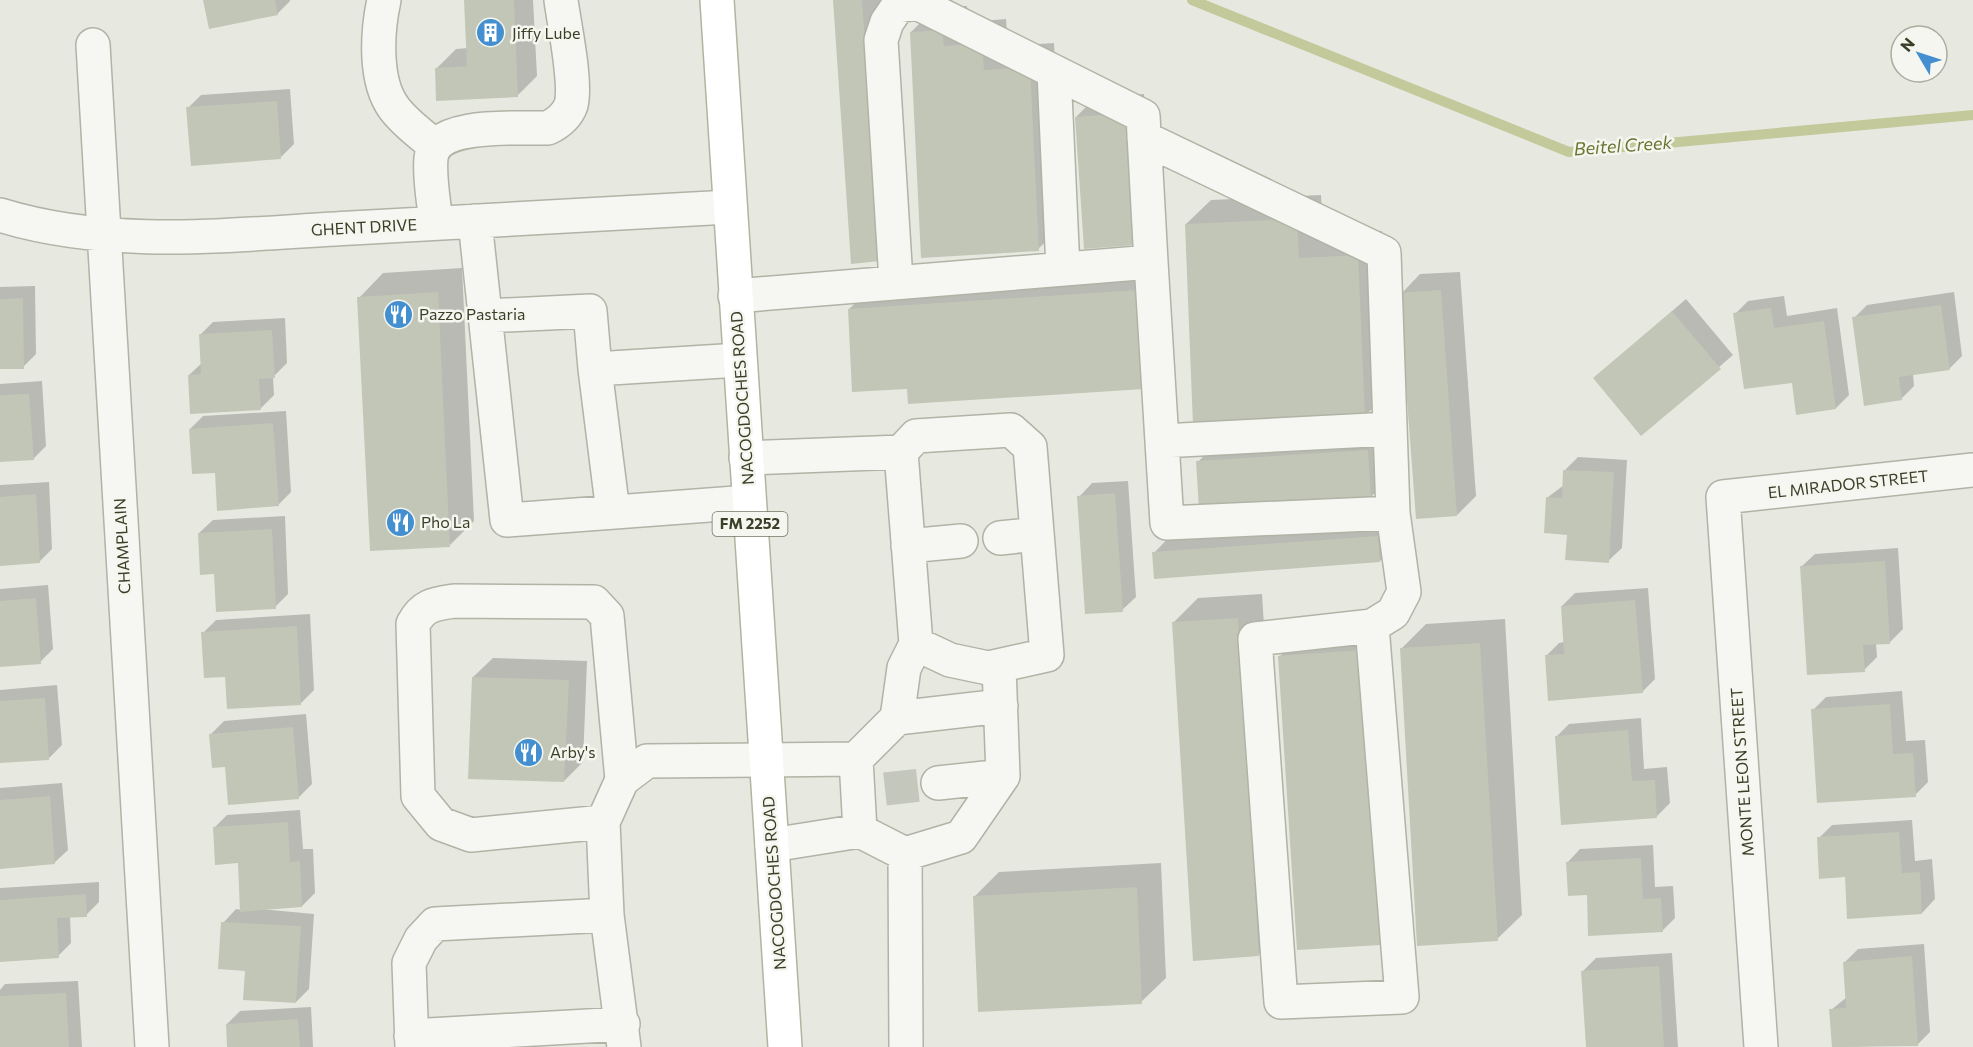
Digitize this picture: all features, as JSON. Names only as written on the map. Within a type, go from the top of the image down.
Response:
[{"type":"main road","name":"NACOGDOCHES ROAD","points":[[717,0],[785,1047]]},
{"type":"street","points":[[384,0],[380,19],[383,82],[393,107],[409,125],[435,146]]},
{"type":"street","points":[[436,223],[430,156],[435,146],[443,138],[458,132],[548,128],[559,123],[571,105],[571,76],[561,0]]},
{"type":"street","points":[[896,281],[881,40],[887,22],[898,6],[918,3],[1143,116],[1167,524],[1393,513]]},
{"type":"street","name":"CHAMPLAIN","points":[[93,45],[152,1047]]},
{"type":"street","points":[[1054,72],[1063,269]]},
{"type":"street","points":[[1144,138],[1384,253],[1393,513],[1404,592],[1393,613],[1372,626],[1255,639],[1281,1002],[1402,997],[1372,626]]},
{"type":"street","name":"GHENT DRIVE","points":[[0,215],[21,222],[104,236],[222,235],[729,207]]},
{"type":"street","points":[[475,221],[507,520],[749,502]]},
{"type":"street","points":[[735,296],[896,281],[1151,262]]},
{"type":"street","points":[[485,316],[590,311],[613,512]]},
{"type":"street","points":[[596,369],[740,360]]},
{"type":"street","points":[[1162,441],[1390,429]]},
{"type":"street","points":[[746,458],[901,452],[916,436],[1011,430],[1030,447],[1047,655],[988,668],[950,660],[916,645]]},
{"type":"street","points":[[622,780],[647,762],[856,759],[897,718],[904,668],[916,645],[901,452]]},
{"type":"street","name":"EL MIRADOR STREET","points":[[1723,498],[1973,470]]},
{"type":"street","name":"MONTE LEON STREET","points":[[1723,498],[1761,1047]]},
{"type":"street","points":[[1000,538],[1037,534]]},
{"type":"street","points":[[908,546],[962,541]]},
{"type":"street","points":[[603,822],[471,835],[441,824],[418,796],[413,624],[420,612],[432,604],[454,601],[594,602],[607,616],[622,780],[603,822],[607,915],[624,1036],[411,1041],[409,963],[421,939],[435,924],[607,915]]},
{"type":"street","points":[[772,845],[860,831],[905,854],[961,837],[1003,776],[999,666]]},
{"type":"street","points":[[897,718],[1001,706]]},
{"type":"street","points":[[856,759],[871,790],[860,831]]},
{"type":"street","points":[[938,783],[1003,776]]},
{"type":"street","points":[[905,854],[906,1047]]},
{"type":"building","points":[[203,0],[275,0],[278,15],[209,29]]},
{"type":"building","name":"Jiffy Lube","points":[[464,0],[514,0],[518,97],[436,101],[435,68],[467,66]]},
{"type":"building","points":[[833,0],[862,0],[880,261],[851,264]]},
{"type":"building","points":[[942,30],[944,46],[982,43],[984,70],[1030,67],[1039,251],[921,258],[910,32]]},
{"type":"building","points":[[277,101],[281,159],[191,166],[186,107]]},
{"type":"building","points":[[1125,113],[1135,245],[1084,249],[1075,117]]},
{"type":"building","points":[[1297,219],[1299,258],[1358,255],[1365,418],[1193,426],[1185,224]]},
{"type":"building","points":[[1138,290],[1144,389],[908,404],[907,389],[852,392],[848,309]]},
{"type":"building","points":[[1441,290],[1457,516],[1416,519],[1399,293]]},
{"type":"building","points":[[438,292],[450,547],[370,551],[357,297]]},
{"type":"building","points":[[23,298],[24,369],[0,369],[0,299]]},
{"type":"building","points":[[1941,305],[1950,370],[1899,377],[1902,400],[1864,406],[1852,317]]},
{"type":"building","points":[[1771,308],[1774,328],[1824,321],[1836,409],[1796,415],[1792,383],[1744,389],[1733,313]]},
{"type":"building","points":[[1672,311],[1721,369],[1641,436],[1593,378]]},
{"type":"building","points":[[272,330],[275,378],[259,379],[261,410],[190,414],[188,375],[201,374],[199,334]]},
{"type":"building","points":[[29,394],[34,460],[0,462],[0,395]]},
{"type":"building","points":[[273,423],[279,506],[217,511],[215,473],[192,474],[189,429]]},
{"type":"building","points":[[1368,450],[1371,498],[1199,509],[1196,461]]},
{"type":"building","points":[[1563,470],[1614,472],[1609,563],[1565,560],[1567,535],[1544,533],[1546,497],[1562,498]]},
{"type":"building","points":[[1115,493],[1123,612],[1085,614],[1077,496]]},
{"type":"building","points":[[36,494],[40,563],[0,566],[0,497]]},
{"type":"building","points":[[272,529],[276,609],[216,612],[214,574],[200,575],[198,533]]},
{"type":"building","points":[[1378,536],[1380,562],[1154,579],[1152,552]]},
{"type":"building","points":[[1885,561],[1890,644],[1863,645],[1865,672],[1807,675],[1800,566]]},
{"type":"building","points":[[36,598],[41,664],[0,667],[0,601]]},
{"type":"building","points":[[1635,600],[1643,693],[1548,701],[1545,655],[1564,654],[1561,606]]},
{"type":"building","points":[[1238,618],[1259,956],[1193,961],[1172,622]]},
{"type":"building","points":[[297,626],[301,705],[227,709],[225,677],[204,678],[201,632]]},
{"type":"building","points":[[1480,643],[1498,941],[1417,946],[1400,648]]},
{"type":"building","points":[[1361,650],[1380,945],[1297,950],[1278,656]]},
{"type":"building","points":[[472,677],[569,680],[564,782],[468,779]]},
{"type":"building","points":[[45,698],[49,760],[0,763],[0,701]]},
{"type":"building","points":[[1890,704],[1893,754],[1913,753],[1916,797],[1817,803],[1811,709]]},
{"type":"building","points":[[293,727],[299,799],[228,805],[225,767],[212,768],[209,734]]},
{"type":"building","points":[[1628,730],[1632,781],[1655,780],[1657,818],[1561,825],[1555,736]]},
{"type":"building","points":[[50,796],[55,864],[0,869],[0,800]]},
{"type":"building","points":[[288,822],[290,862],[300,861],[302,907],[240,912],[238,863],[215,865],[213,827]]},
{"type":"building","points":[[1899,832],[1902,873],[1920,872],[1922,914],[1847,919],[1845,877],[1819,879],[1817,837]]},
{"type":"building","points":[[1641,858],[1643,899],[1661,898],[1663,932],[1588,936],[1587,895],[1568,896],[1566,862]]},
{"type":"building","points":[[1137,887],[1142,1004],[978,1012],[973,896]]},
{"type":"building","points":[[86,894],[87,917],[57,918],[59,958],[0,962],[0,900]]},
{"type":"building","points":[[221,922],[301,926],[296,1003],[243,1000],[245,971],[218,969]]},
{"type":"building","points":[[1912,956],[1918,1046],[1832,1047],[1829,1009],[1846,1008],[1843,962]]},
{"type":"building","points":[[1659,966],[1664,1047],[1586,1047],[1581,971]]},
{"type":"building","points":[[66,993],[69,1047],[0,1047],[0,996]]},
{"type":"building","points":[[298,1019],[300,1047],[227,1047],[226,1024]]},
{"type":"waterway","name":"Beitel Creek","points":[[1192,0],[1569,152],[1973,115]]},
{"type":"tunnel","points":[[885,789],[938,783]]},
{"type":"place","name":"Jiffy Lube","points":[[491,33]]},
{"type":"place","name":"Pazzo Pastaria","points":[[398,314]]},
{"type":"place","name":"Pho La","points":[[400,522]]},
{"type":"place","name":"Arby's","points":[[529,752]]}]
